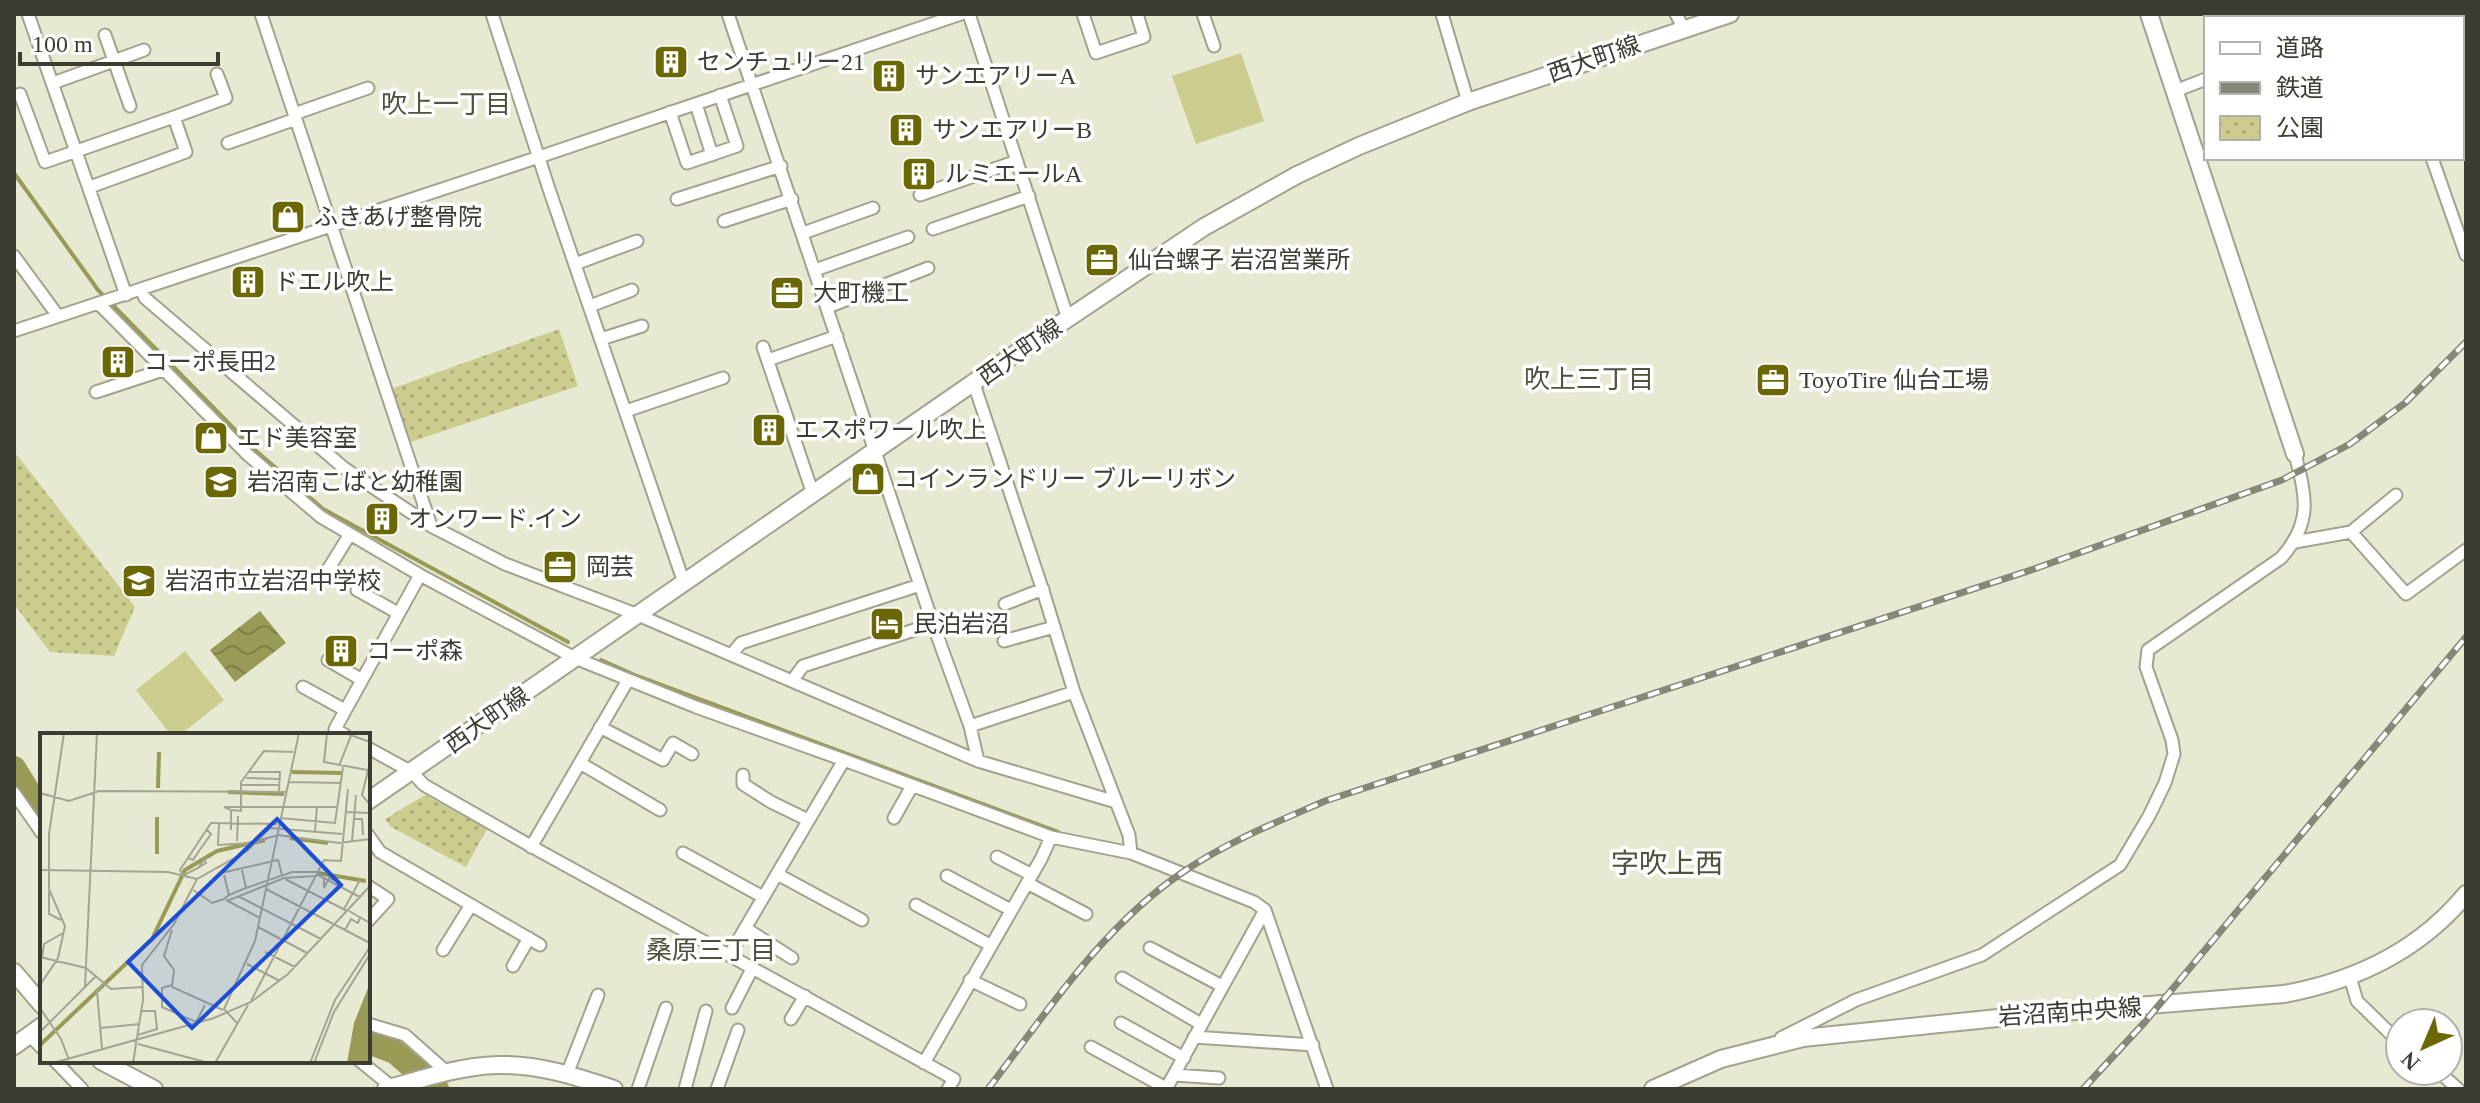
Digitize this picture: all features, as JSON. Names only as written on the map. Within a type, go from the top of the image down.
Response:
[{"type":"street","points":[[28,14],[126,295]]},
{"type":"street","points":[[261,14],[431,526]]},
{"type":"street","points":[[492,14],[684,583]]},
{"type":"street","points":[[728,14],[970,726],[978,761]]},
{"type":"street","points":[[14,331],[961,14]]},
{"type":"street","points":[[969,14],[1068,319]]},
{"type":"street","points":[[1083,14],[1096,53],[1144,37],[1137,14]]},
{"type":"street","points":[[1203,14],[1214,46]]},
{"type":"street","points":[[1442,14],[1468,102]]},
{"type":"street","name":"西大町線","points":[[370,800],[1204,227],[1297,175],[1359,146],[1680,22],[1730,14]]},
{"type":"street","points":[[1767,1045],[1856,1000],[1982,955],[2120,865],[2149,816],[2165,783],[2174,754],[2146,667],[2148,650],[2281,558],[2295,542],[2303,524],[2304,499],[2295,454],[2149,14]]},
{"type":"street","points":[[105,35],[130,106]]},
{"type":"street","points":[[53,83],[144,50]]},
{"type":"street","points":[[20,94],[45,162],[226,98],[217,74]]},
{"type":"street","points":[[2175,91],[2204,80]]},
{"type":"street","points":[[228,143],[368,88]]},
{"type":"street","points":[[670,112],[687,163],[712,155],[737,146],[720,95]]},
{"type":"street","points":[[696,104],[712,155]]},
{"type":"street","points":[[90,187],[186,152],[174,117]]},
{"type":"street","points":[[2433,160],[2466,255]]},
{"type":"street","points":[[920,195],[1017,161]]},
{"type":"street","points":[[677,199],[781,166]]},
{"type":"street","points":[[933,229],[1029,196]]},
{"type":"street","points":[[724,221],[792,199]]},
{"type":"street","points":[[803,233],[873,208]]},
{"type":"street","points":[[815,270],[908,237]]},
{"type":"street","points":[[575,264],[637,241]]},
{"type":"street","points":[[14,256],[58,316]]},
{"type":"street","points":[[828,307],[928,268]]},
{"type":"street","points":[[141,289],[145,298],[331,458],[431,526],[505,564],[638,615],[978,761],[1116,802]]},
{"type":"street","points":[[590,306],[632,290]]},
{"type":"street","points":[[104,301],[163,370],[247,454],[321,517],[420,575],[575,658],[1051,837],[1131,853],[1254,902],[1265,910],[1327,1089]]},
{"type":"street","points":[[601,339],[642,326]]},
{"type":"street","points":[[768,360],[837,336]]},
{"type":"street","points":[[763,347],[813,494]]},
{"type":"street","points":[[96,392],[163,370]]},
{"type":"street","points":[[624,408],[723,378]]},
{"type":"street","points":[[974,384],[1074,692],[1129,835],[1131,853]]},
{"type":"street","points":[[624,408],[671,388]]},
{"type":"street","points":[[2295,542],[2351,532],[2396,495]]},
{"type":"street","points":[[2351,532],[2406,594],[2466,550]]},
{"type":"street","points":[[321,581],[350,534]]},
{"type":"street","points":[[342,733],[335,729],[420,575]]},
{"type":"street","points":[[731,655],[741,643],[920,585]]},
{"type":"street","points":[[1005,604],[1043,589]]},
{"type":"street","points":[[357,590],[398,613]]},
{"type":"street","points":[[792,681],[803,666],[933,624]]},
{"type":"street","points":[[1004,641],[1054,627]]},
{"type":"street","points":[[328,660],[362,680]]},
{"type":"street","points":[[531,847],[628,680]]},
{"type":"street","points":[[303,687],[345,710]]},
{"type":"street","points":[[970,726],[1074,692]]},
{"type":"street","points":[[600,727],[663,760],[673,743],[692,754]]},
{"type":"street","points":[[370,749],[412,772],[424,785],[531,847],[954,1079],[948,1089]]},
{"type":"street","points":[[730,954],[844,760]]},
{"type":"street","points":[[580,763],[660,810]]},
{"type":"street","points":[[743,775],[743,784],[808,820]]},
{"type":"street","points":[[894,818],[912,786]]},
{"type":"street","points":[[14,793],[40,830]]},
{"type":"street","points":[[924,1063],[1051,837]]},
{"type":"street","points":[[370,838],[380,852],[535,942],[513,966]]},
{"type":"street","points":[[683,853],[763,897]]},
{"type":"street","points":[[997,857],[1086,914]]},
{"type":"street","points":[[777,874],[862,920]]},
{"type":"street","points":[[947,876],[1011,910]]},
{"type":"street","points":[[370,887],[388,899],[370,919]]},
{"type":"street","name":"岩沼南中央線","points":[[1653,1089],[1721,1059],[1767,1045],[1835,1033],[2284,994],[2321,987],[2385,961],[2412,944],[2435,926],[2466,894]]},
{"type":"street","points":[[443,950],[471,905]]},
{"type":"street","points":[[916,905],[990,945]]},
{"type":"street","points":[[1091,1047],[1166,1088],[1265,910]]},
{"type":"street","points":[[745,928],[792,958]]},
{"type":"street","points":[[1150,948],[1222,986]]},
{"type":"street","points":[[732,1008],[753,967]]},
{"type":"street","points":[[14,972],[40,1003]]},
{"type":"street","points":[[2350,977],[2357,1001],[2384,1027]]},
{"type":"street","points":[[1122,978],[1201,1024]]},
{"type":"street","points":[[970,980],[1020,1004]]},
{"type":"street","points":[[567,1074],[598,995]]},
{"type":"street","points":[[791,1019],[805,996]]},
{"type":"street","points":[[638,1089],[666,1008]]},
{"type":"street","points":[[685,1089],[706,1011]]},
{"type":"street","points":[[1121,1023],[1184,1058]]},
{"type":"street","points":[[370,1025],[405,1035],[444,1074]]},
{"type":"street","points":[[717,1089],[738,1030]]},
{"type":"street","points":[[14,1046],[36,1031]]},
{"type":"street","points":[[1194,1037],[1313,1045]]},
{"type":"street","points":[[57,1063],[82,1089]]},
{"type":"street","points":[[105,1063],[154,1089]]},
{"type":"street","points":[[363,1063],[395,1087],[495,1065],[526,1066],[567,1074],[614,1089]]},
{"type":"street","points":[[1174,1075],[1219,1078]]},
{"type":"green space","points":[[1241,53],[1264,121],[1196,144],[1172,76]]},
{"type":"green space","points":[[559,329],[578,386],[411,442],[391,389]]},
{"type":"green space","points":[[17,455],[135,607],[114,656],[50,652],[14,604],[14,457]]},
{"type":"green space","points":[[185,651],[224,700],[183,733],[169,733],[136,690]]},
{"type":"green space","points":[[425,795],[487,829],[466,867],[391,827],[385,819]]},
{"type":"water","points":[[260,611],[286,643],[235,682],[210,650]]},
{"type":"waterway","points":[[14,173],[98,290],[255,450],[323,509],[568,642]]},
{"type":"waterway","points":[[601,660],[1058,832]]},
{"type":"waterway","points":[[14,768],[40,810]]},
{"type":"waterway","points":[[370,1043],[395,1052],[437,1089]]},
{"type":"railway","points":[[988,1089],[1077,972],[1127,918],[1183,872],[1235,842],[1325,801],[2034,569],[2282,480],[2350,444],[2405,403],[2466,342]]},
{"type":"railway","points":[[2083,1089],[2144,1023],[2466,637]]},
{"type":"place","name":"センチュリー21","points":[[671,62]]},
{"type":"place","name":"サンエアリーA","points":[[889,76]]},
{"type":"place","name":"サンエアリーB","points":[[906,130]]},
{"type":"place","name":"ルミエールA","points":[[919,174]]},
{"type":"place","name":"ふきあげ整骨院","points":[[288,217]]},
{"type":"place","name":"仙台螺子 岩沼営業所","points":[[1102,260]]},
{"type":"place","name":"ドエル吹上","points":[[248,282]]},
{"type":"place","name":"大町機工","points":[[787,293]]},
{"type":"place","name":"コーポ長田2","points":[[118,362]]},
{"type":"place","name":"ToyoTire 仙台工場","points":[[1773,380]]},
{"type":"place","name":"エスポワール吹上","points":[[769,430]]},
{"type":"place","name":"エド美容室","points":[[211,438]]},
{"type":"place","name":"コインランドリー ブルーリボン","points":[[868,479]]},
{"type":"place","name":"岩沼南こばと幼稚園","points":[[221,482]]},
{"type":"place","name":"オンワード.イン","points":[[382,519]]},
{"type":"place","name":"岡芸","points":[[560,567]]},
{"type":"place","name":"岩沼市立岩沼中学校","points":[[139,581]]},
{"type":"place","name":"民泊岩沼","points":[[887,624]]},
{"type":"place","name":"コーポ森","points":[[341,651]]},
{"type":"district","name":"吹上一丁目","points":[[446,104]]},
{"type":"district","name":"吹上三丁目","points":[[1589,379]]},
{"type":"district","name":"字吹上西","points":[[1667,863]]},
{"type":"district","name":"桑原三丁目","points":[[711,950]]}]
